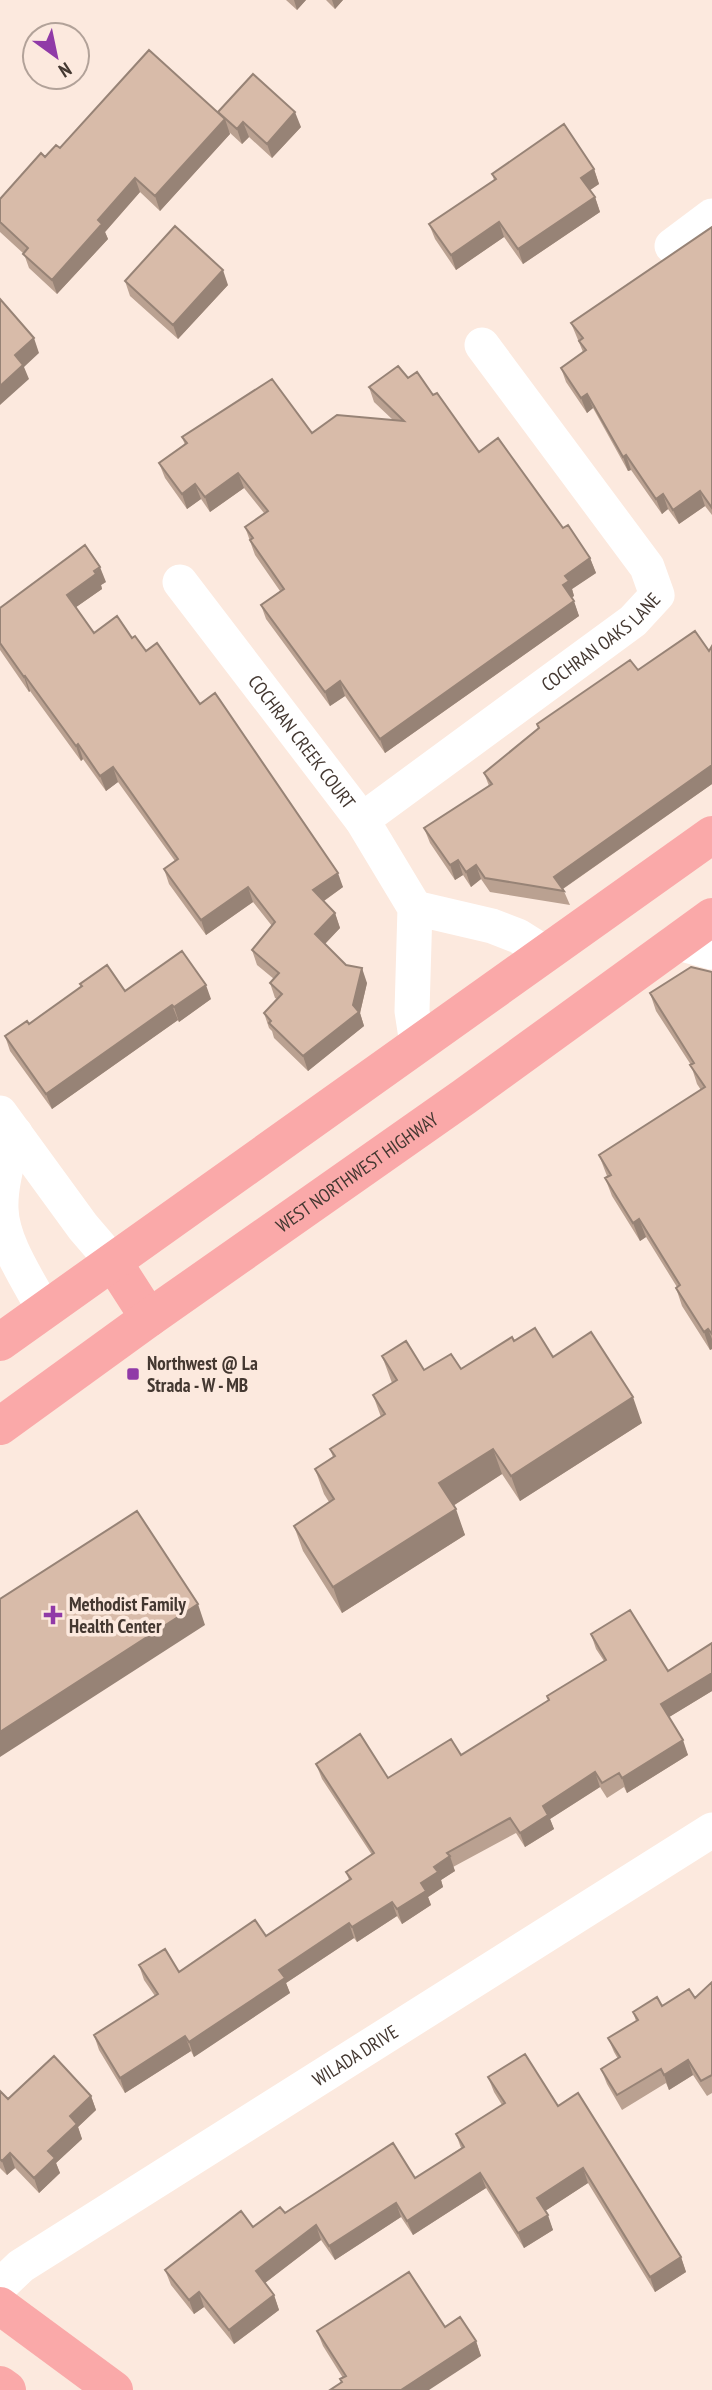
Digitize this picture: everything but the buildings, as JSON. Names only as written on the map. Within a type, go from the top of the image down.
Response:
[{"type":"main road","points":[[0,1342],[712,835]]},
{"type":"main road","name":"WEST NORTHWEST HIGHWAY","points":[[0,1426],[464,1097],[712,916]]},
{"type":"main road","points":[[113,1262],[149,1318]]},
{"type":"main road","points":[[0,2306],[114,2390]]},
{"type":"main road","points":[[0,2385],[7,2390]]},
{"type":"street","points":[[672,246],[712,216]]},
{"type":"street","name":"COCHRAN OAKS LANE","points":[[362,820],[633,621],[657,596],[647,567],[482,345]]},
{"type":"street","name":"COCHRAN CREEK COURT","points":[[180,582],[362,820],[415,908]]},
{"type":"street","points":[[418,1044],[412,1012],[415,908],[492,926],[518,936],[545,953]]},
{"type":"street","points":[[675,942],[712,952]]},
{"type":"street","points":[[7,1123],[83,1227],[113,1262]]},
{"type":"street","points":[[7,1123],[1,1211],[11,1248],[44,1310]]},
{"type":"street","name":"WILADA DRIVE","points":[[0,2286],[33,2258],[712,1830]]},
{"type":"place","name":"Northwest @ La Strada - W - MB","points":[[133,1374]]},
{"type":"place","name":"Methodist Family Health Center","points":[[53,1615]]}]
